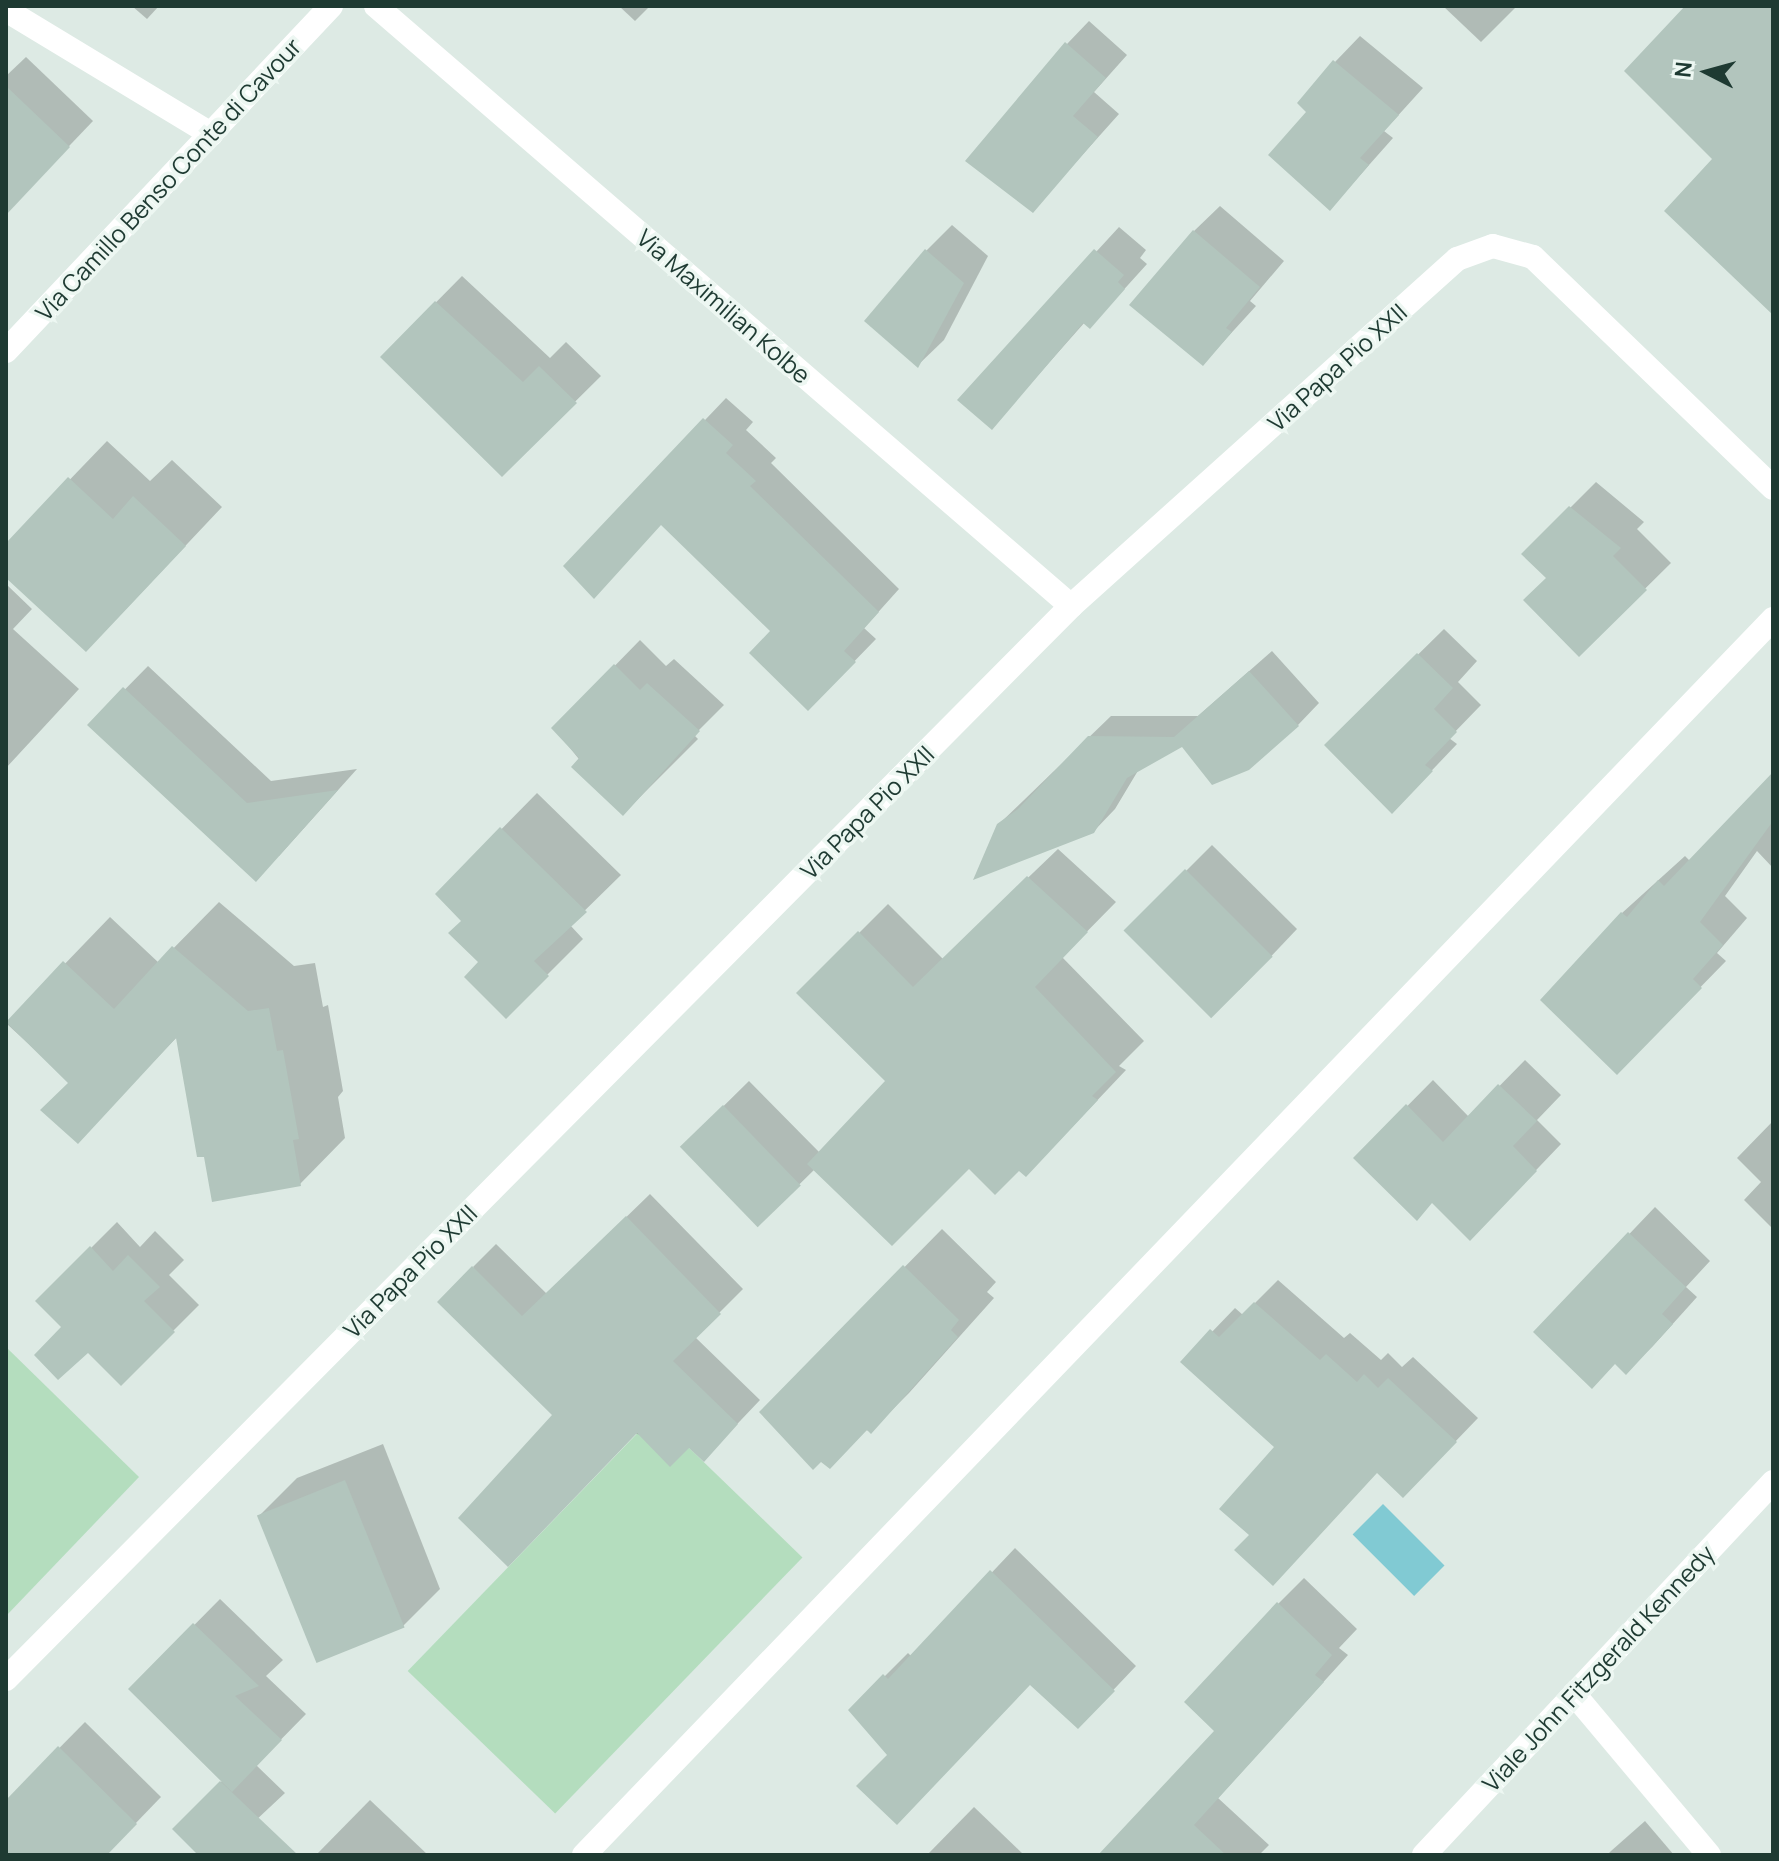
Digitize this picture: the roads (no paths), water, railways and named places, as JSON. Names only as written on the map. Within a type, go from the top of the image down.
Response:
[{"type":"street","name":"Via Camillo Benso Conte di Cavour","points":[[6,351],[331,6]]},
{"type":"street","name":"Via Maximilian Kolbe","points":[[376,6],[1071,606]]},
{"type":"street","points":[[6,10],[211,134]]},
{"type":"street","name":"Via Papa Pio XXII","points":[[6,1679],[1071,606],[1457,259],[1493,246],[1533,257],[1773,488]]},
{"type":"street","points":[[584,1855],[1773,619]]},
{"type":"street","name":"Viale John Fitzgerald Kennedy","points":[[1424,1855],[1773,1482]]},
{"type":"street","points":[[1574,1694],[1709,1855]]},
{"type":"water","points":[[1383,1504],[1445,1566],[1414,1596],[1353,1534]]}]
